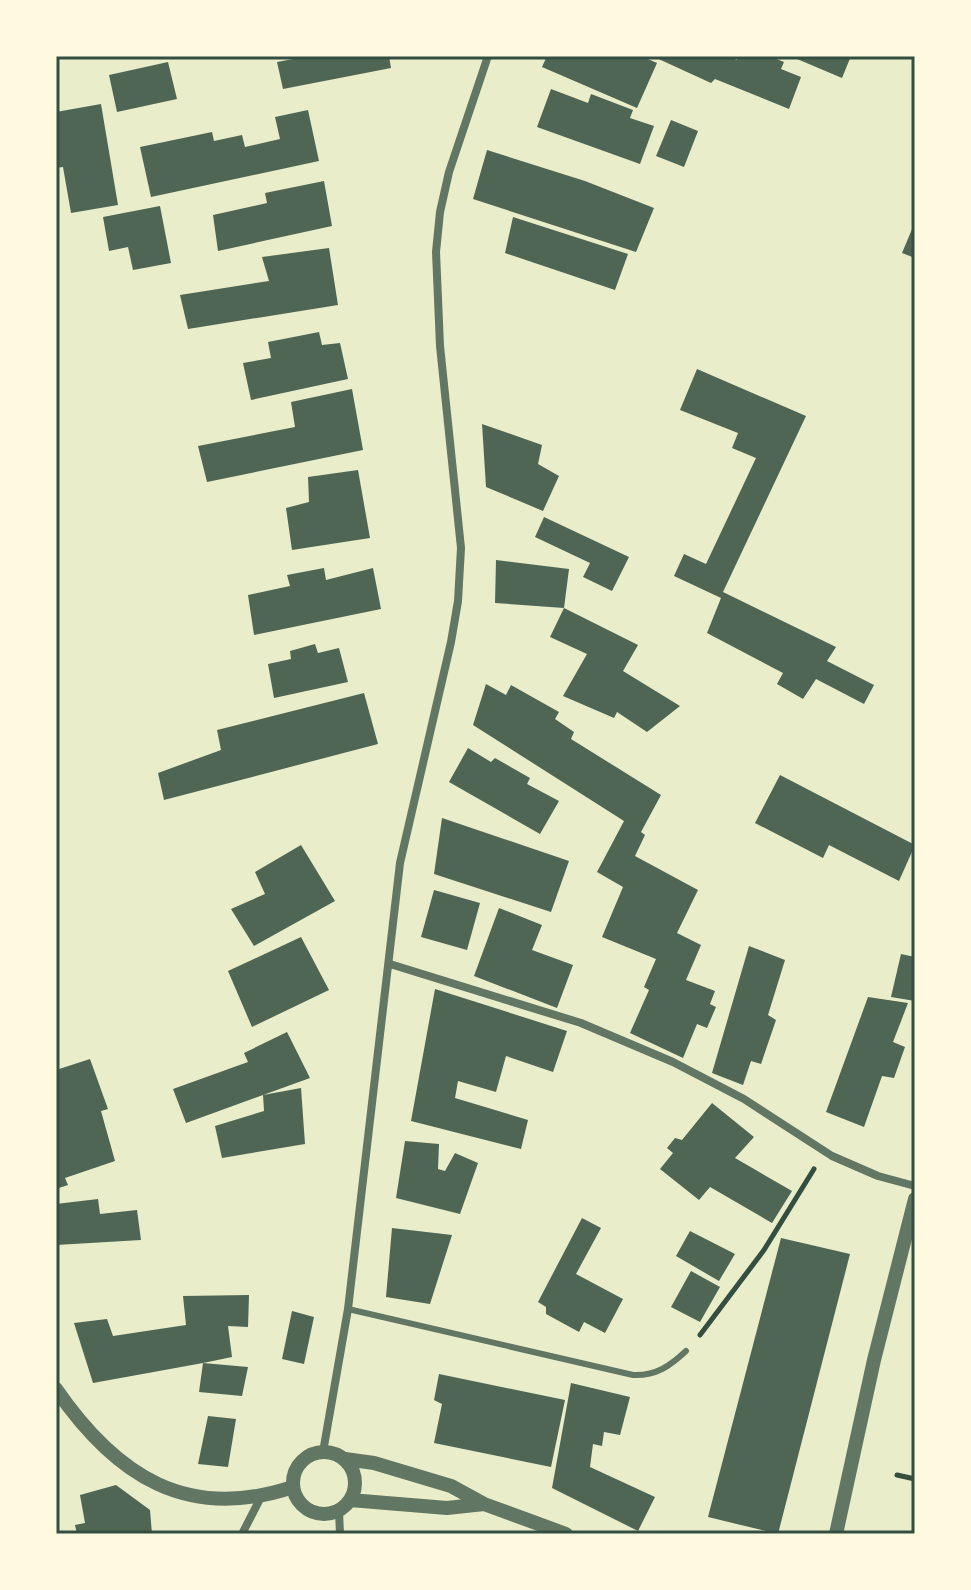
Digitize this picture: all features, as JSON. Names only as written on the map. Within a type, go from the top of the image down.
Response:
[{"type":"street","points":[[323,1452],[348,1309],[400,863],[458,601],[461,548],[440,346],[436,252],[440,212],[449,172],[488,56]]},
{"type":"street","points":[[390,964],[581,1023],[673,1062],[744,1099],[825,1151],[866,1172],[915,1186]]},
{"type":"street","points":[[836,1534],[874,1360],[915,1199]]},
{"type":"street","points":[[56,1389],[76,1418],[97,1440],[142,1477],[168,1489],[212,1499],[261,1497],[293,1487]]},
{"type":"street","points":[[345,1459],[355,1479],[355,1490],[350,1500],[339,1511],[327,1514],[315,1513],[304,1507],[293,1487],[294,1474],[300,1463],[311,1455],[334,1453],[345,1459],[374,1463],[451,1486],[484,1504],[566,1534]]},
{"type":"street","points":[[242,1534],[261,1497]]},
{"type":"street","points":[[350,1500],[447,1508],[484,1504]]},
{"type":"street","points":[[339,1511],[340,1534]]},
{"type":"lane","points":[[348,1309],[493,1340],[633,1375],[653,1374],[686,1351]]},
{"type":"path","points":[[686,1351],[764,1250],[825,1151]]},
{"type":"path","points":[[897,1475],[915,1479]]},
{"type":"building","points":[[309,56],[389,56],[391,68],[283,89],[277,62]]},
{"type":"building","points":[[547,56],[641,56],[657,63],[637,108],[542,67]]},
{"type":"building","points":[[652,56],[728,56],[737,60],[738,56],[769,56],[784,62],[781,69],[801,77],[789,109],[715,79],[711,83]]},
{"type":"building","points":[[790,56],[851,56],[842,78]]},
{"type":"building","points":[[168,62],[177,99],[117,112],[109,75]]},
{"type":"building","points":[[551,89],[588,103],[591,94],[633,110],[630,118],[654,126],[640,164],[537,127]]},
{"type":"building","points":[[101,104],[118,205],[71,213],[63,167],[56,168],[56,112]]},
{"type":"building","points":[[308,110],[319,161],[151,197],[140,147],[212,132],[214,141],[242,135],[245,147],[280,139],[275,117]]},
{"type":"building","points":[[671,120],[698,131],[684,167],[656,156]]},
{"type":"building","points":[[487,150],[585,181],[654,208],[636,252],[473,199]]},
{"type":"building","points":[[324,181],[332,226],[218,251],[213,215],[267,203],[265,193]]},
{"type":"building","points":[[160,206],[171,263],[133,270],[128,247],[109,251],[103,217]]},
{"type":"building","points":[[513,217],[628,254],[615,290],[505,253]]},
{"type":"building","points":[[915,222],[915,258],[902,253]]},
{"type":"building","points":[[329,248],[338,305],[188,329],[180,295],[269,281],[262,257]]},
{"type":"building","points":[[319,332],[322,345],[340,343],[348,379],[251,400],[243,363],[271,358],[268,342]]},
{"type":"building","points":[[697,369],[806,416],[723,592],[836,647],[827,661],[874,685],[864,704],[816,679],[803,699],[777,684],[783,673],[707,633],[721,598],[674,576],[684,554],[706,564],[756,458],[732,448],[738,433],[680,410]]},
{"type":"building","points":[[352,389],[363,450],[207,482],[198,446],[295,427],[291,402]]},
{"type":"building","points":[[482,424],[542,445],[538,464],[559,476],[543,511],[486,487]]},
{"type":"building","points":[[358,470],[370,538],[292,550],[286,508],[309,502],[308,477]]},
{"type":"building","points":[[544,517],[629,557],[612,591],[583,577],[590,563],[535,537]]},
{"type":"building","points":[[496,560],[569,569],[564,608],[495,603]]},
{"type":"building","points":[[324,568],[326,580],[373,568],[381,609],[254,635],[248,595],[290,586],[287,575]]},
{"type":"building","points":[[564,608],[638,645],[623,671],[680,706],[647,732],[617,712],[614,718],[563,696],[587,654],[550,637]]},
{"type":"building","points":[[315,644],[318,653],[339,648],[348,682],[274,698],[268,664],[291,659],[290,651]]},
{"type":"building","points":[[486,684],[506,695],[511,685],[559,712],[555,719],[574,732],[571,739],[661,795],[641,832],[645,835],[635,856],[698,890],[677,933],[701,945],[686,980],[715,991],[710,1004],[716,1007],[707,1028],[697,1024],[683,1058],[630,1033],[649,990],[644,987],[656,959],[602,937],[623,887],[597,872],[624,821],[473,725]]},
{"type":"building","points":[[364,693],[378,744],[164,800],[158,773],[221,750],[217,730]]},
{"type":"building","points":[[468,748],[491,762],[495,758],[530,778],[527,784],[559,801],[540,834],[449,782]]},
{"type":"building","points":[[780,775],[915,845],[899,881],[829,845],[823,858],[755,823]]},
{"type":"building","points":[[442,818],[569,861],[551,912],[434,874]]},
{"type":"building","points":[[301,845],[335,901],[254,946],[231,909],[265,894],[255,872]]},
{"type":"building","points":[[434,890],[480,903],[467,950],[421,937]]},
{"type":"building","points":[[499,908],[542,925],[532,950],[573,965],[557,1008],[474,976]]},
{"type":"building","points":[[301,937],[329,990],[252,1027],[228,971]]},
{"type":"building","points":[[749,946],[785,960],[768,1015],[776,1020],[761,1064],[751,1061],[743,1085],[712,1073]]},
{"type":"building","points":[[901,954],[915,957],[915,1001],[891,997]]},
{"type":"building","points":[[435,989],[567,1031],[553,1072],[506,1056],[496,1092],[458,1081],[455,1098],[528,1120],[521,1149],[411,1121]]},
{"type":"building","points":[[868,997],[908,1003],[893,1042],[905,1047],[894,1078],[882,1076],[864,1127],[826,1112]]},
{"type":"building","points":[[287,1032],[310,1078],[186,1123],[173,1089],[248,1062],[244,1053]]},
{"type":"building","points":[[90,1059],[108,1109],[101,1111],[115,1161],[65,1178],[68,1185],[56,1189],[56,1070]]},
{"type":"building","points":[[301,1088],[305,1144],[222,1158],[215,1126],[264,1111],[263,1095]]},
{"type":"building","points":[[712,1103],[754,1137],[735,1158],[792,1191],[772,1223],[710,1187],[699,1200],[660,1169],[673,1153],[667,1148],[675,1138],[682,1140]]},
{"type":"building","points":[[405,1141],[439,1144],[438,1169],[445,1171],[455,1153],[478,1163],[460,1214],[396,1198]]},
{"type":"building","points":[[98,1199],[100,1214],[137,1210],[141,1240],[56,1245],[56,1204]]},
{"type":"building","points":[[582,1218],[601,1228],[576,1274],[623,1299],[605,1333],[584,1322],[579,1332],[546,1314],[546,1307],[538,1302]]},
{"type":"building","points":[[392,1228],[452,1235],[430,1304],[386,1297]]},
{"type":"building","points":[[690,1231],[735,1254],[719,1281],[676,1256]]},
{"type":"building","points":[[781,1238],[850,1254],[778,1534],[708,1517]]},
{"type":"building","points":[[691,1271],[720,1287],[700,1322],[671,1307]]},
{"type":"building","points":[[249,1295],[248,1327],[228,1326],[232,1357],[93,1383],[74,1323],[107,1319],[113,1336],[186,1325],[183,1296]]},
{"type":"building","points":[[292,1311],[314,1317],[304,1364],[282,1359]]},
{"type":"building","points":[[203,1363],[248,1367],[242,1396],[199,1392]]},
{"type":"building","points":[[439,1374],[565,1400],[551,1467],[434,1443],[442,1404],[434,1400]]},
{"type":"building","points":[[571,1383],[630,1397],[620,1435],[604,1432],[602,1446],[593,1444],[590,1467],[655,1497],[638,1531],[552,1488]]},
{"type":"building","points":[[208,1416],[236,1419],[228,1467],[198,1464]]},
{"type":"building","points":[[116,1485],[150,1510],[152,1534],[77,1534],[75,1525],[85,1523],[80,1495]]}]
